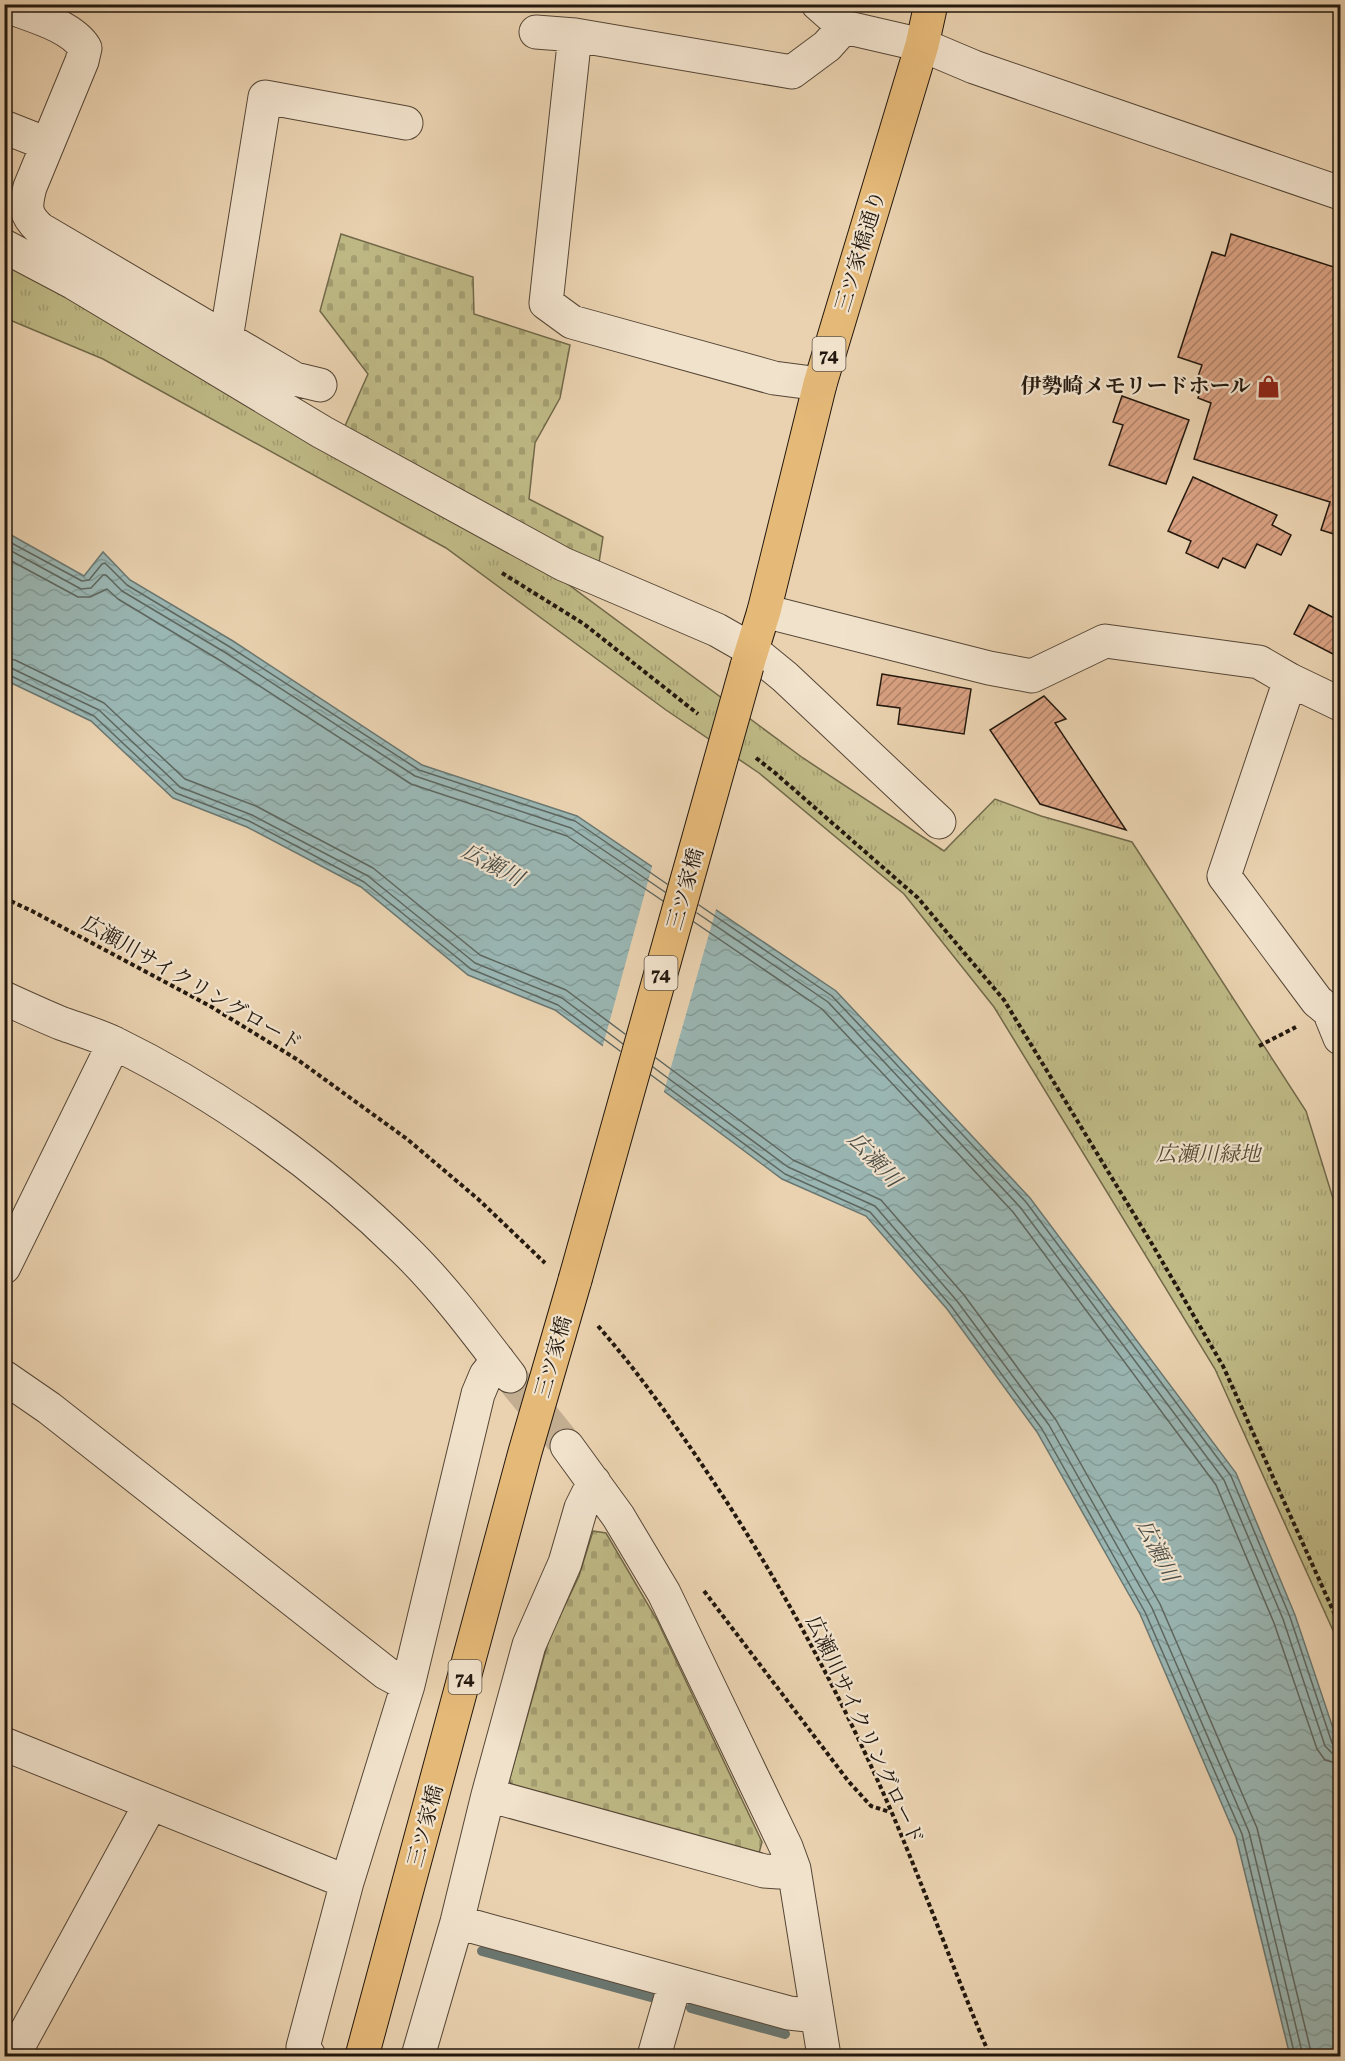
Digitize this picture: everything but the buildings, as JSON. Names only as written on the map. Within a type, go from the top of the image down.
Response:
[{"type":"main road","name":"74","points":[[922,45],[931,4]]},
{"type":"main road","name":"三ツ家橋通り","points":[[750,658],[820,384],[922,45]]},
{"type":"main road","name":"三ツ家橋","points":[[363,2053],[522,1464],[562,1274],[750,658]]},
{"type":"street","points":[[818,4],[844,27],[922,45],[974,67],[1341,193]]},
{"type":"street","points":[[4,5],[68,31],[79,38],[85,48],[82,61],[30,187],[25,205],[30,219],[40,229],[295,379],[320,386]]},
{"type":"street","points":[[536,32],[575,35],[792,72],[828,46],[844,27]]},
{"type":"street","points":[[575,35],[546,303],[572,322],[774,378],[820,384]]},
{"type":"street","points":[[226,339],[265,96],[406,123]]},
{"type":"street","points":[[4,127],[47,144]]},
{"type":"street","points":[[4,246],[74,283],[322,432],[563,564],[717,630],[750,658],[784,677],[939,822]]},
{"type":"street","points":[[764,610],[989,668],[1032,675],[1105,641],[1259,662],[1290,680],[1341,704]]},
{"type":"street","points":[[1290,680],[1224,876],[1317,1001],[1329,1011],[1341,1038]]},
{"type":"street","points":[[4,998],[114,1043],[172,1075],[228,1109],[321,1176],[405,1251],[432,1279],[504,1368],[486,1375],[478,1394],[408,1685],[347,1882],[303,2047],[309,2056]]},
{"type":"street","points":[[4,1267],[114,1043]]},
{"type":"street","points":[[4,1377],[49,1408],[386,1673],[408,1685]]},
{"type":"street","points":[[567,1446],[618,1516],[664,1593],[786,1847],[794,1869],[824,2056]]},
{"type":"street","points":[[418,2056],[457,1922],[488,1795],[529,1645],[565,1563],[581,1508],[594,1482]]},
{"type":"street","points":[[4,1744],[347,1882]]},
{"type":"street","points":[[488,1795],[764,1871],[778,1872],[794,1869]]},
{"type":"street","points":[[13,2056],[151,1803]]},
{"type":"street","points":[[457,1922],[789,2013],[818,2016]]},
{"type":"street","points":[[654,2056],[675,1983]]},
{"type":"path","points":[[774,772],[918,898],[1004,1000],[1223,1366],[1341,1626]]},
{"type":"path","name":"広瀬川サイクリングロード","points":[[4,898],[210,1006],[298,1060],[407,1139],[562,1274]]},
{"type":"path","name":"広瀬川サイクリングロード","points":[[592,1319],[627,1359],[668,1413],[746,1530],[822,1663],[891,1812],[990,2056]]},
{"type":"path","points":[[699,1584],[849,1782],[871,1806],[891,1812]]},
{"type":"green space","points":[[341,234],[473,277],[474,314],[570,345],[560,398],[535,443],[529,499],[603,537],[598,569],[341,435],[368,374],[320,311]]},
{"type":"green space","name":"広瀬川緑地","points":[[4,254],[554,574],[803,758],[944,851],[995,799],[1041,816],[1132,842],[1306,1111],[1340,1221],[1340,1646],[1215,1369],[994,1007],[904,894],[759,773],[666,710],[446,548],[103,359],[5,318]]},
{"type":"green space","points":[[593,1531],[606,1533],[657,1620],[762,1842],[759,1853],[520,1793],[509,1781],[549,1639],[579,1576]]},
{"type":"water","name":"広瀬川","points":[[4,531],[84,576],[103,552],[130,580],[233,641],[422,765],[577,816],[836,991],[1030,1198],[1236,1473],[1295,1615],[1340,1749],[1340,2056],[1290,2056],[1236,1837],[1140,1614],[1037,1432],[947,1309],[866,1216],[782,1179],[555,1010],[468,975],[361,887],[247,827],[173,798],[91,721],[5,680]]},
{"type":"pier","points":[[653,863],[717,906],[663,1095],[602,1049]]},
{"type":"waterway","points":[[482,1951],[651,1997]]},
{"type":"waterway","points":[[691,2008],[785,2034]]},
{"type":"tunnel","points":[[510,1376],[567,1446]]},
{"type":"place","name":"伊勢崎メモリードホール","points":[[1269,386]]}]
